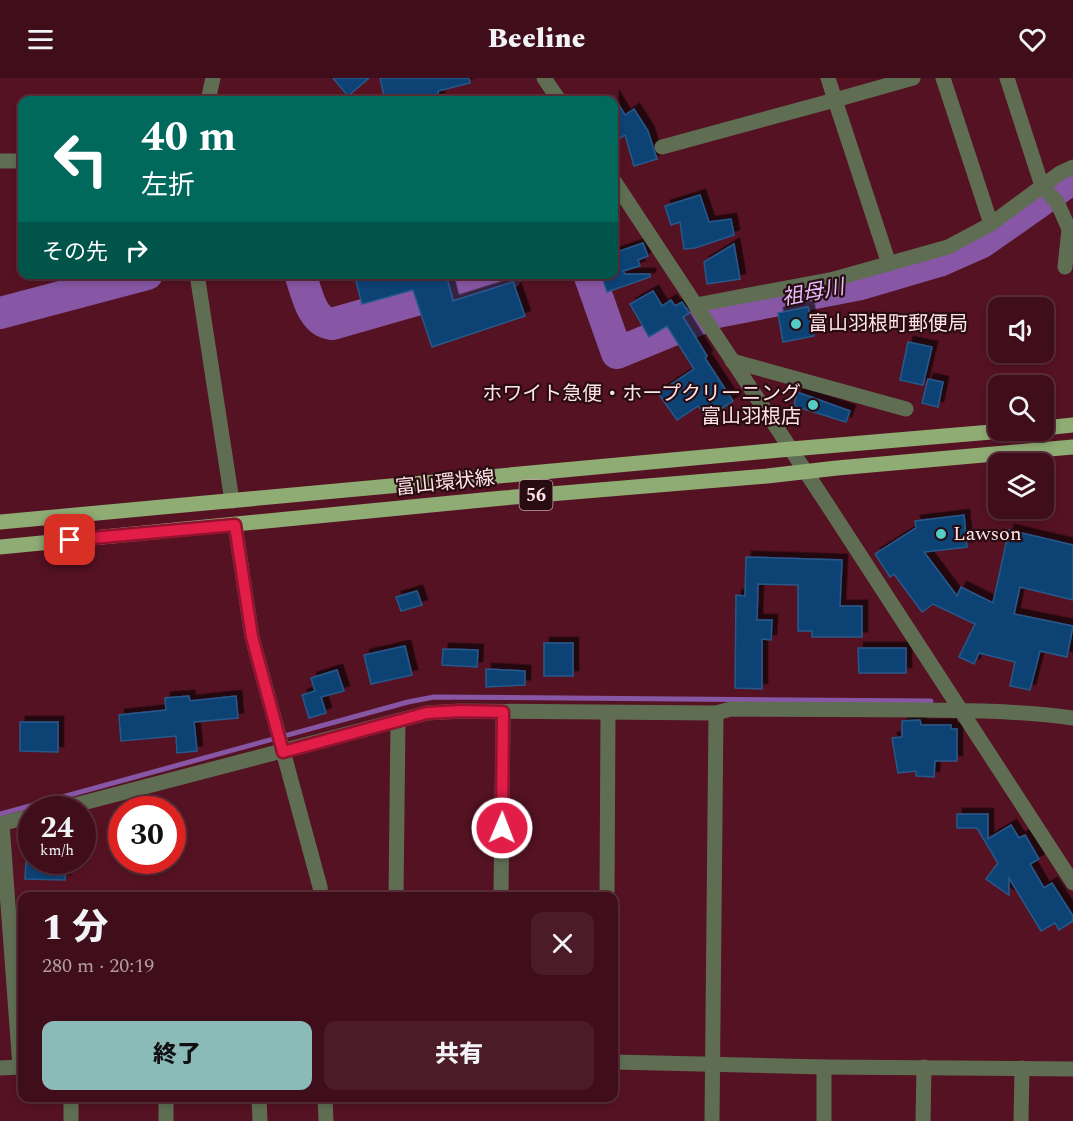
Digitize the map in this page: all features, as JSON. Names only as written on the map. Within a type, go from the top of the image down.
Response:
[{"type":"main road","points":[[1054,427],[1073,425]]},
{"type":"main road","name":"富山環状線","points":[[0,522],[988,432]]},
{"type":"main road","name":"富山環状線","points":[[0,547],[503,498],[1073,447]]},
{"type":"street","points":[[209,96],[213,78]]},
{"type":"street","points":[[828,78],[889,264]]},
{"type":"street","points":[[662,147],[913,78]]},
{"type":"street","points":[[943,78],[991,224]]},
{"type":"street","points":[[1007,78],[1042,186],[1057,202],[1069,229],[1065,267]]},
{"type":"street","points":[[549,80],[557,96]]},
{"type":"street","points":[[0,162],[18,161]]},
{"type":"street","points":[[696,305],[834,279],[948,248],[991,224],[1060,173],[1073,167]]},
{"type":"street","points":[[618,187],[1073,883]]},
{"type":"street","points":[[197,279],[232,501]]},
{"type":"street","points":[[732,361],[906,409]]},
{"type":"street","points":[[235,525],[252,637],[321,892]]},
{"type":"street","points":[[96,800],[427,713],[461,711],[716,713],[731,709],[960,711],[1073,718]]},
{"type":"street","points":[[501,892],[503,712]]},
{"type":"street","points":[[607,892],[608,713]]},
{"type":"street","points":[[712,1121],[716,713]]},
{"type":"street","points":[[396,892],[398,721]]},
{"type":"street","points":[[18,820],[1,824],[18,1031]]},
{"type":"street","points":[[618,1062],[1073,1069]]},
{"type":"street","points":[[0,1068],[18,1067]]},
{"type":"street","points":[[824,1067],[824,1121]]},
{"type":"street","points":[[923,1121],[924,1067]]},
{"type":"street","points":[[1021,1121],[1022,1068]]},
{"type":"street","points":[[71,1102],[71,1121]]},
{"type":"street","points":[[166,1102],[166,1121]]},
{"type":"street","points":[[259,1102],[260,1121]]},
{"type":"street","points":[[326,1102],[326,1121]]},
{"type":"building","points":[[333,78],[369,78],[348,96]]},
{"type":"building","points":[[380,78],[469,78],[470,83],[438,91],[439,96],[384,96]]},
{"type":"building","points":[[618,104],[625,115],[634,109],[648,131],[657,159],[634,166],[625,135],[618,139]]},
{"type":"building","points":[[700,195],[709,222],[731,219],[734,235],[695,248],[684,249],[680,222],[671,225],[665,206]]},
{"type":"building","points":[[643,243],[648,256],[638,260],[640,266],[623,271],[625,274],[650,274],[650,277],[607,292],[603,279],[618,279],[618,252]]},
{"type":"building","points":[[734,244],[740,279],[707,284],[704,262]]},
{"type":"building","points":[[355,279],[447,279],[453,301],[513,282],[525,316],[432,347],[413,290],[362,304]]},
{"type":"building","points":[[653,291],[662,306],[671,300],[675,306],[682,302],[689,313],[683,317],[707,356],[705,358],[733,401],[707,418],[698,406],[677,420],[658,393],[694,369],[667,326],[649,337],[630,304]]},
{"type":"building","name":"富山羽根町郵便局","points":[[808,307],[814,336],[783,342],[778,313]]},
{"type":"building","points":[[908,342],[932,347],[923,385],[900,380]]},
{"type":"building","points":[[928,379],[943,382],[938,407],[922,403]]},
{"type":"building","name":"ホワイト急便・ホープクリーニング 富山羽根店","points":[[797,392],[850,411],[846,422],[794,406]]},
{"type":"building","points":[[964,515],[967,547],[924,552],[957,596],[961,587],[993,603],[1009,530],[1073,545],[1073,600],[1020,587],[1014,614],[1073,626],[1067,657],[1040,651],[1030,690],[1010,686],[1015,662],[979,653],[974,664],[959,657],[975,624],[933,604],[922,612],[894,574],[890,577],[875,554],[916,528],[915,521]]},
{"type":"building","points":[[746,557],[842,560],[840,606],[862,606],[862,637],[812,637],[812,631],[798,631],[798,585],[758,584],[757,620],[772,620],[771,640],[762,639],[762,689],[735,688],[736,595],[745,596]]},
{"type":"building","points":[[417,591],[422,605],[401,611],[396,597]]},
{"type":"building","points":[[544,643],[573,643],[573,676],[544,676]]},
{"type":"building","points":[[405,646],[412,675],[371,684],[364,655]]},
{"type":"building","points":[[858,648],[906,648],[906,673],[859,673]]},
{"type":"building","points":[[443,649],[478,650],[477,667],[442,665]]},
{"type":"building","points":[[486,669],[525,671],[525,685],[486,687]]},
{"type":"building","points":[[337,670],[344,691],[321,697],[326,713],[309,718],[302,695],[315,691],[311,678]]},
{"type":"building","points":[[189,696],[190,701],[236,696],[238,718],[194,722],[197,751],[177,753],[176,736],[121,741],[119,715],[166,710],[165,698]]},
{"type":"building","points":[[920,720],[921,725],[951,725],[951,729],[957,729],[957,761],[935,761],[934,777],[916,776],[916,771],[898,773],[892,738],[902,737],[902,721]]},
{"type":"building","points":[[20,722],[58,722],[58,752],[20,751]]},
{"type":"building","points":[[957,814],[988,814],[988,839],[1011,825],[1019,838],[1025,835],[1039,859],[1030,864],[1044,888],[1052,883],[1073,916],[1073,921],[1059,930],[1055,923],[1041,931],[1009,878],[1009,895],[986,879],[998,863],[977,828],[957,828]]},
{"type":"building","points":[[25,874],[65,874],[65,880],[25,879]]},
{"type":"waterway","name":"祖母川","points":[[591,279],[617,353],[717,312],[861,284],[939,261],[982,242],[1073,178]]},
{"type":"waterway","name":"祖母川","points":[[0,313],[128,279]]},
{"type":"waterway","name":"祖母川","points":[[302,279],[314,312],[319,318],[332,324],[490,279]]},
{"type":"waterway","points":[[0,814],[408,702],[434,697],[931,701]]},
{"type":"place","name":"富山羽根町郵便局","points":[[796,324]]},
{"type":"place","name":"ホワイト急便・ホープクリーニング 富山羽根店","points":[[813,405]]},
{"type":"place","name":"Lawson","points":[[941,534]]},
{"type":"route","points":[[70,540],[235,525],[252,637],[283,752],[427,713],[503,712],[502,828]]}]
